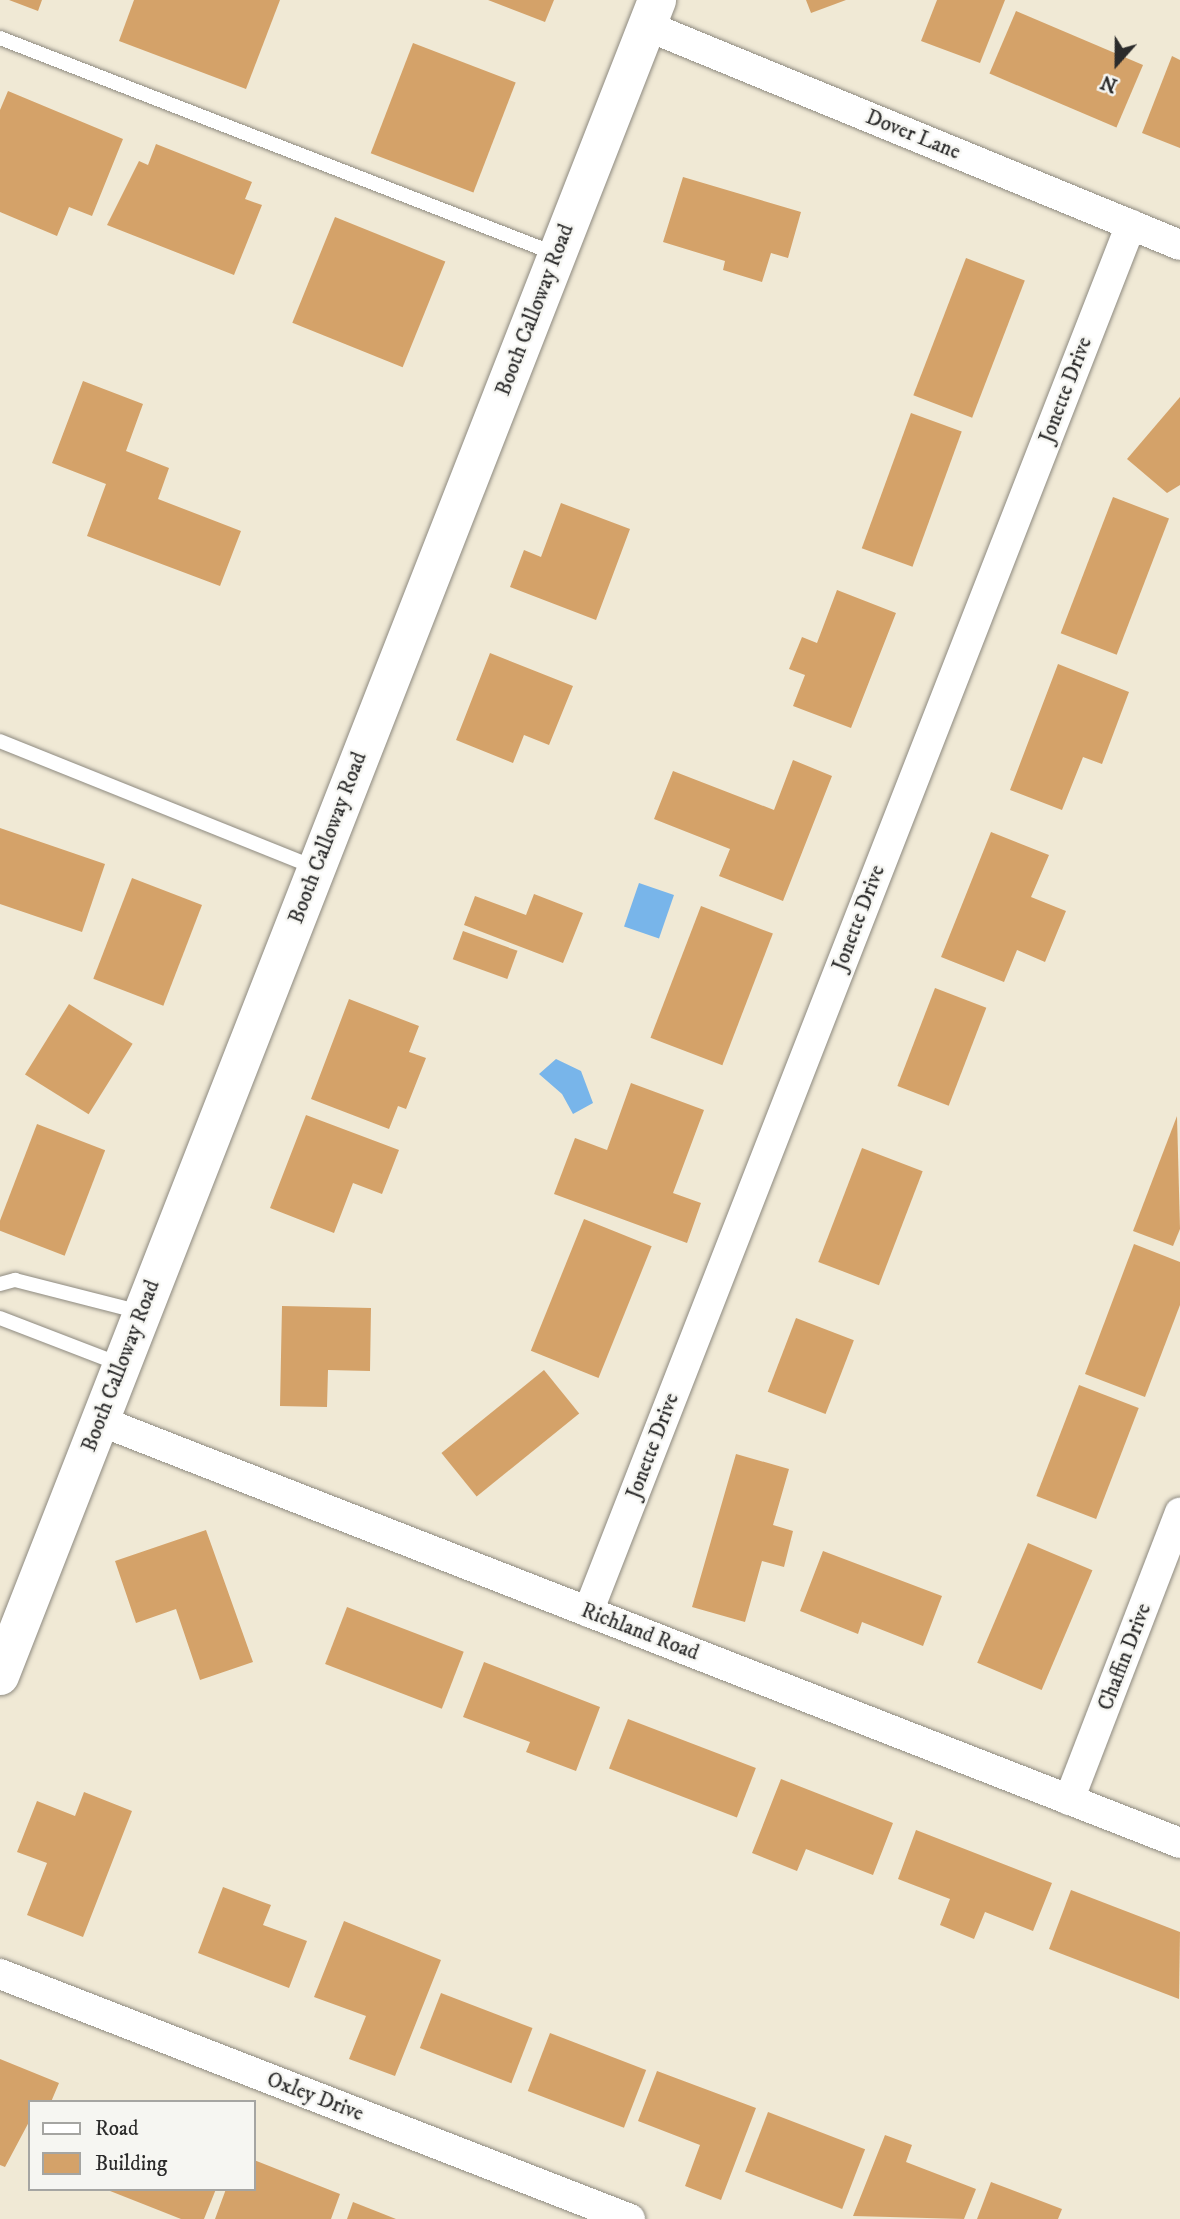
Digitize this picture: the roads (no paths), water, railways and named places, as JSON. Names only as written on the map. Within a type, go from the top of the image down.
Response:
[{"type":"street","name":"Dover Lane","points":[[652,13],[1180,245]]},
{"type":"street","name":"Booth Calloway Road","points":[[0,1675],[652,13]]},
{"type":"street","name":"Jonette Drive","points":[[588,1612],[1131,224]]},
{"type":"street","name":"Richland Road","points":[[100,1421],[1180,1843]]},
{"type":"street","name":"Chaffin Drive","points":[[1069,1800],[1180,1513]]},
{"type":"street","name":"Oxley Drive","points":[[0,1974],[630,2219]]},
{"type":"lane","points":[[0,38],[557,255]]},
{"type":"lane","points":[[0,741],[316,868]]},
{"type":"lane","points":[[0,1284],[15,1280],[143,1312]]},
{"type":"lane","points":[[0,1318],[122,1365]]},
{"type":"water","points":[[639,883],[674,895],[659,939],[624,926]]},
{"type":"water","points":[[556,1059],[581,1071],[593,1103],[573,1114],[562,1094],[539,1074]]}]
